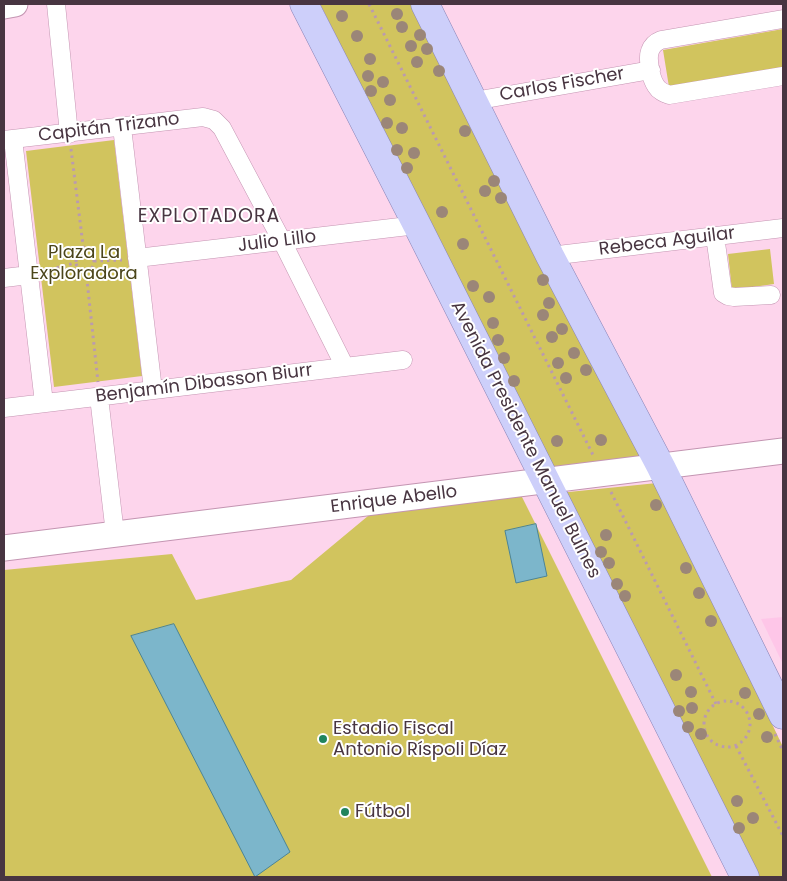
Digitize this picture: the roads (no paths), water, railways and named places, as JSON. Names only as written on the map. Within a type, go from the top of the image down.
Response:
[{"type":"main road","name":"Avenida Presidente Manuel Bulnes","points":[[304,4],[745,877]]},
{"type":"main road","points":[[425,4],[550,256],[660,467],[783,715]]},
{"type":"street","points":[[4,6],[14,4]]},
{"type":"street","points":[[56,4],[69,134]]},
{"type":"street","points":[[783,19],[661,40],[653,45],[649,54],[656,87],[664,93],[673,95],[783,76]]},
{"type":"street","name":"Carlos Fischer","points":[[474,101],[651,70]]},
{"type":"street","name":"Capitán Trizano","points":[[8,140],[203,117],[214,120],[222,128],[282,241]]},
{"type":"street","points":[[122,127],[153,390]]},
{"type":"street","points":[[8,140],[28,275],[44,403]]},
{"type":"street","name":"Julio Lillo","points":[[137,258],[417,225]]},
{"type":"street","name":"Rebeca Aguilar","points":[[550,256],[783,228]]},
{"type":"street","points":[[716,236],[724,293],[734,297],[771,295]]},
{"type":"street","points":[[282,241],[345,367]]},
{"type":"street","points":[[4,278],[28,275]]},
{"type":"street","name":"Benjamín Dibasson Biurr","points":[[4,408],[403,360]]},
{"type":"street","points":[[99,397],[115,534]]},
{"type":"street","name":"Enrique Abello","points":[[4,548],[783,451]]},
{"type":"place","name":"Estadio Fiscal Antonio Ríspoli Díaz","points":[[323,739]]},
{"type":"place","name":"Fútbol","points":[[345,812]]},
{"type":"district","name":"EXPLOTADORA","points":[[209,217]]},
{"type":"park label","name":"Plaza La Exploradora","points":[[84,263]]}]
